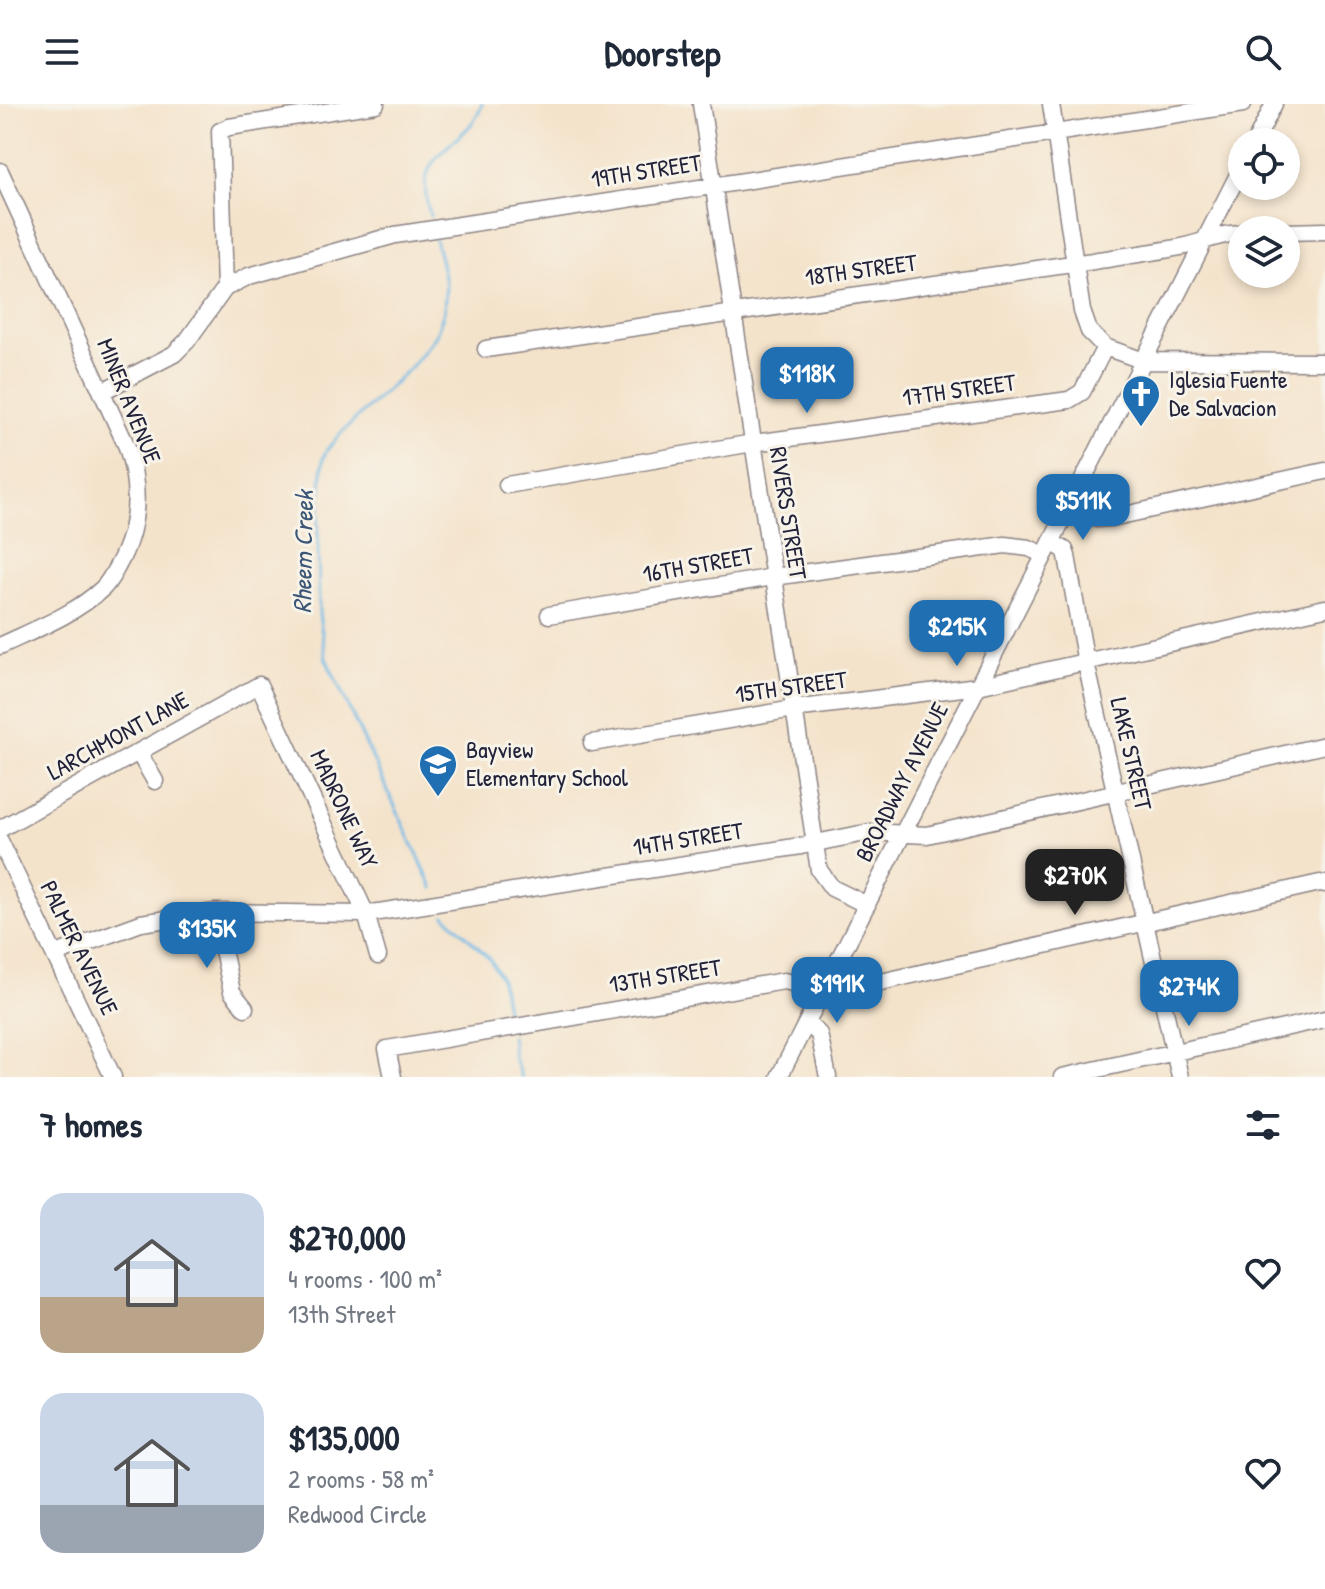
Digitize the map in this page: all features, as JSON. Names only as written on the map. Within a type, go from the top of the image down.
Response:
[{"type":"street","points":[[103,391],[174,354],[225,288],[220,131],[229,127],[376,104]]},
{"type":"street","name":"RIVERS STREET","points":[[701,104],[819,870],[832,888],[867,905]]},
{"type":"street","points":[[1051,104],[1082,311],[1089,331],[1105,347],[1144,361],[1325,362]]},
{"type":"street","name":"19TH STREET","points":[[225,288],[249,276],[395,235],[1243,104]]},
{"type":"street","points":[[1262,128],[1274,104]]},
{"type":"street","name":"MINER AVENUE","points":[[0,171],[103,391],[134,470],[137,495],[135,520],[123,557],[106,585],[67,615],[0,646]]},
{"type":"street","name":"BROADWAY AVENUE","points":[[779,1077],[1228,194]]},
{"type":"street","points":[[1300,232],[1325,231]]},
{"type":"street","name":"18TH STREET","points":[[486,349],[1074,263],[1203,242],[1228,233]]},
{"type":"street","name":"17TH STREET","points":[[507,485],[753,443],[1069,400],[1082,392],[1105,347]]},
{"type":"street","points":[[1069,507],[1097,519],[1111,518],[1325,471]]},
{"type":"street","name":"16TH STREET","points":[[549,615],[773,577],[1005,545],[1048,548]]},
{"type":"street","name":"LAKE STREET","points":[[1048,548],[1065,550],[1071,573],[1086,663],[1180,1077]]},
{"type":"street","name":"15TH STREET","points":[[592,743],[794,709],[978,686],[1325,608]]},
{"type":"street","name":"LARCHMONT LANE","points":[[0,829],[259,685]]},
{"type":"street","name":"MADRONE WAY","points":[[259,685],[366,914],[378,956]]},
{"type":"street","name":"14TH STREET","points":[[56,954],[141,923],[215,912],[366,914],[870,832],[927,835],[1325,745]]},
{"type":"street","points":[[139,753],[155,781]]},
{"type":"street","name":"PALMER AVENUE","points":[[0,841],[113,1077]]},
{"type":"street","name":"13TH STREET","points":[[393,1077],[387,1049],[784,981],[823,990],[850,989],[1325,884]]},
{"type":"street","points":[[215,912],[232,992],[245,1008]]},
{"type":"street","points":[[1062,1077],[1325,1019]]},
{"type":"street","points":[[807,1022],[819,1034],[828,1077]]},
{"type":"waterway","name":"Rheem Creek","points":[[430,216],[425,188],[430,168],[436,158],[471,125],[482,104]]},
{"type":"waterway","name":"Rheem Creek","points":[[433,888],[326,659],[319,614],[318,532],[326,451],[411,367],[435,337],[444,312],[446,284],[435,239]]},
{"type":"waterway","name":"Rheem Creek","points":[[445,915],[490,959],[501,979],[506,1010]]},
{"type":"waterway","name":"Rheem Creek","points":[[511,1036],[521,1077]]},
{"type":"place","name":"Iglesia Fuente De Salvacion","points":[[1141,428]]},
{"type":"place","name":"Bayview Elementary School","points":[[438,798]]}]
